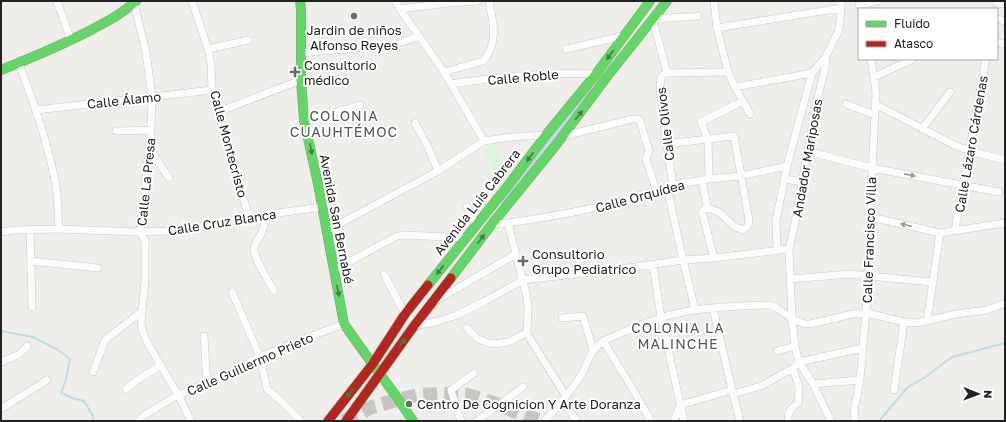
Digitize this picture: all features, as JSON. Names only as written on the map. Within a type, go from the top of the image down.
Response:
[{"type":"street","points":[[57,1],[71,40]]},
{"type":"street","name":"Calle Montecristo","points":[[192,1],[208,49],[211,64],[212,90],[249,218]]},
{"type":"street","name":"Avenida San Bernabé","points":[[300,1],[301,80],[304,120],[344,324],[413,421]]},
{"type":"street","points":[[395,1],[444,72],[484,141]]},
{"type":"street","points":[[400,9],[478,1]]},
{"type":"street","points":[[444,72],[483,61],[486,57],[494,34],[489,1]]},
{"type":"street","name":"Avenida Luis Cabrera","points":[[328,421],[372,365],[405,314],[476,224],[507,188],[546,135],[596,74],[650,1]]},
{"type":"street","name":"Avenida Luis Cabrera","points":[[348,420],[414,326],[667,1]]},
{"type":"street","points":[[714,1],[717,28],[728,72],[750,114]]},
{"type":"street","points":[[859,5],[878,1]]},
{"type":"street","points":[[1,70],[19,64],[71,40],[113,18],[135,2]]},
{"type":"street","name":"Calle La Presa","points":[[135,2],[146,52],[152,98],[151,130],[140,232],[145,240],[144,301],[141,312],[142,330],[147,342],[178,395],[191,421]]},
{"type":"street","points":[[717,28],[841,4]]},
{"type":"street","name":"Andador Mariposas","points":[[831,421],[813,384],[799,362],[795,346],[792,319],[789,249],[826,56],[839,30],[841,4]]},
{"type":"street","points":[[996,4],[1005,4]]},
{"type":"street","points":[[653,19],[698,16]]},
{"type":"street","name":"Calle Olivos","points":[[653,19],[667,73],[661,77],[660,83],[670,186],[683,260],[695,310]]},
{"type":"street","points":[[400,43],[419,36]]},
{"type":"street","points":[[566,49],[624,36]]},
{"type":"street","points":[[208,49],[249,40]]},
{"type":"street","points":[[301,53],[358,48]]},
{"type":"street","points":[[735,87],[812,73],[826,56]]},
{"type":"street","name":"Calle Francisco Villa","points":[[855,421],[854,411],[860,380],[870,276],[872,168],[876,93],[871,60]]},
{"type":"street","points":[[874,77],[911,60]]},
{"type":"street","name":"Calle Lázaro Cárdenas","points":[[955,230],[986,60]]},
{"type":"street","points":[[19,64],[36,110],[48,150],[56,187],[59,229]]},
{"type":"street","points":[[596,74],[603,72],[606,78]]},
{"type":"street","points":[[667,73],[728,72]]},
{"type":"street","name":"Calle Roble","points":[[451,84],[532,75],[565,73],[596,74]]},
{"type":"street","name":"Andador Mariposas","points":[[777,250],[776,221],[787,166],[812,73]]},
{"type":"street","points":[[218,112],[301,80]]},
{"type":"street","points":[[590,81],[589,85],[592,89],[598,90]]},
{"type":"street","name":"Calle Álamo","points":[[36,110],[212,90]]},
{"type":"street","points":[[922,129],[950,92]]},
{"type":"street","points":[[714,258],[702,212],[707,207],[706,180],[708,139],[701,122],[743,101]]},
{"type":"street","points":[[846,104],[875,115]]},
{"type":"street","points":[[875,104],[954,145],[970,151],[1005,160]]},
{"type":"street","points":[[304,120],[313,119],[360,105]]},
{"type":"street","points":[[562,136],[638,119],[640,121],[649,151],[646,159],[656,190]]},
{"type":"street","points":[[415,123],[428,147],[438,171]]},
{"type":"street","points":[[116,131],[151,130]]},
{"type":"street","points":[[326,231],[438,171],[484,141],[519,136],[546,135]]},
{"type":"street","points":[[666,144],[734,136],[749,220],[748,226],[743,230],[735,227],[720,213],[707,207]]},
{"type":"street","points":[[149,148],[169,178]]},
{"type":"street","points":[[807,151],[872,168],[999,192]]},
{"type":"street","name":"Calle Orquídea","points":[[492,224],[508,223],[589,209],[609,205],[670,186],[741,176],[787,166]]},
{"type":"street","points":[[785,179],[802,182]]},
{"type":"street","name":"Calle Cruz Blanca","points":[[1,232],[59,229],[140,232],[186,229],[264,215],[322,207]]},
{"type":"street","points":[[467,207],[476,224]]},
{"type":"street","points":[[264,215],[264,227],[254,246],[254,250],[274,291]]},
{"type":"street","points":[[871,217],[940,232],[1005,223]]},
{"type":"street","points":[[508,223],[523,280],[528,308],[527,334],[577,421]]},
{"type":"street","points":[[30,230],[32,307]]},
{"type":"street","points":[[927,321],[940,232]]},
{"type":"street","points":[[334,270],[397,236],[405,235],[466,238]]},
{"type":"street","points":[[414,326],[439,321],[458,314],[523,280],[653,265],[683,260],[714,258],[789,249]]},
{"type":"street","points":[[434,302],[516,254]]},
{"type":"street","points":[[31,261],[98,268]]},
{"type":"street","points":[[653,265],[661,317],[684,421]]},
{"type":"street","points":[[384,274],[405,314]]},
{"type":"street","points":[[790,279],[849,274],[932,282]]},
{"type":"street","points":[[232,292],[260,357],[267,389],[301,421]]},
{"type":"street","points":[[545,421],[580,376],[593,350],[603,341],[661,317],[695,310],[763,304],[771,305],[777,308],[792,319],[799,322],[810,324],[867,312],[904,322],[917,323],[956,314],[987,310],[1005,303]]},
{"type":"street","points":[[713,308],[740,421]]},
{"type":"street","points":[[93,372],[105,340],[141,312]]},
{"type":"street","points":[[562,318],[584,316],[593,350]]},
{"type":"street","points":[[894,390],[904,322]]},
{"type":"street","name":"Calle Guillermo Prieto","points":[[139,421],[143,416],[178,395],[207,383],[260,357],[344,324]]},
{"type":"street","points":[[467,328],[478,340],[492,344],[509,342],[524,334],[527,334]]},
{"type":"street","points":[[204,336],[207,383]]},
{"type":"street","points":[[603,341],[651,421]]},
{"type":"street","points":[[1,362],[18,355],[27,346]]},
{"type":"street","points":[[777,351],[795,346]]},
{"type":"street","points":[[680,405],[761,386],[793,368],[799,362],[863,348]]},
{"type":"street","points":[[126,389],[161,365]]},
{"type":"street","points":[[788,421],[791,408],[798,403],[800,388],[793,368]]},
{"type":"street","points":[[461,421],[451,390],[474,373]]},
{"type":"street","points":[[1,409],[47,380]]},
{"type":"street","points":[[813,384],[860,380]]},
{"type":"street","points":[[477,421],[523,387]]},
{"type":"street","points":[[674,421],[680,405]]},
{"type":"green space","points":[[495,144],[509,176],[491,198],[493,174],[484,149]]},
{"type":"waterway","points":[[504,201],[590,91]]},
{"type":"waterway","points":[[1,331],[33,337],[58,350],[70,359],[66,379],[61,393],[84,401],[93,416],[93,421]]},
{"type":"waterway","points":[[879,421],[908,387],[924,378],[952,357],[1005,343]]},
{"type":"tunnel","points":[[344,421],[372,407],[393,401],[418,395],[440,394],[467,395],[540,421]]},
{"type":"traffic: fast","points":[[1,70],[45,52],[89,31],[119,14],[136,1]]},
{"type":"traffic: fast","points":[[300,1],[301,80],[304,120],[318,184],[344,324],[413,421]]},
{"type":"traffic: fast","points":[[428,285],[596,74],[650,1]]},
{"type":"traffic: fast","points":[[451,278],[667,1]]},
{"type":"traffic: jam","points":[[346,421],[414,326],[451,278]]},
{"type":"traffic: jam","points":[[328,421],[372,365],[405,314],[428,285]]},
{"type":"place","name":"Jardin de niños Alfonso Reyes","points":[[354,16]]},
{"type":"place","name":"Consultorio médico","points":[[295,72]]},
{"type":"place","name":"Consultorio Grupo Pediatrico","points":[[523,261]]},
{"type":"place","name":"Centro De Cognicion Y Arte Doranza","points":[[409,404]]},
{"type":"district","name":"COLONIA CUAUHTÉMOC","points":[[344,124]]},
{"type":"district","name":"COLONIA LA MALINCHE","points":[[678,336]]}]
